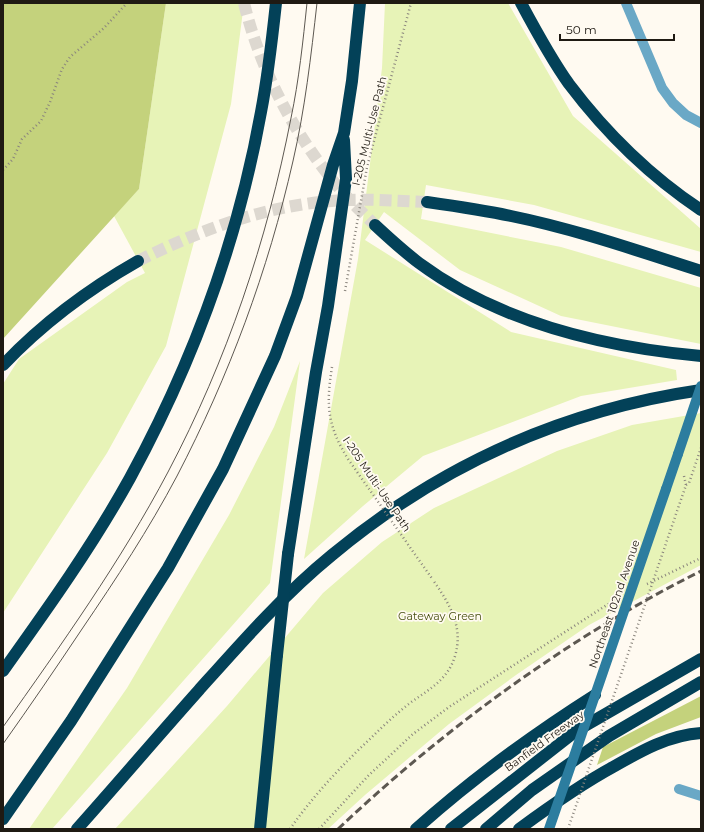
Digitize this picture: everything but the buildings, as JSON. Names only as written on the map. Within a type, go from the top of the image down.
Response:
[{"type":"highway","points":[[3,671],[67,581],[96,535],[129,478],[181,375],[218,277],[246,183],[261,112],[276,3]]},
{"type":"highway","points":[[3,819],[71,721],[168,568],[223,469],[275,356],[298,296],[333,165],[344,133],[352,81],[360,3]]},
{"type":"highway","points":[[521,3],[569,84],[610,132],[636,159],[661,181],[701,210]]},
{"type":"highway","points":[[260,829],[288,554],[316,372],[328,306],[346,179],[344,133]]},
{"type":"highway","points":[[426,202],[469,208],[539,222],[594,237],[701,271]]},
{"type":"highway","points":[[375,225],[419,263],[443,279],[496,307],[524,319],[554,329],[603,342],[701,356]]},
{"type":"highway","points":[[3,365],[44,325],[73,302],[103,281],[138,261]]},
{"type":"highway","points":[[76,829],[205,684],[270,614],[330,556],[361,531],[396,506],[471,462],[507,444],[545,429],[613,407],[645,399],[701,390]]},
{"type":"highway","name":"Banfield Freeway","points":[[451,829],[576,731],[701,658]]},
{"type":"highway","points":[[486,829],[532,790],[609,736],[701,682]]},
{"type":"highway","points":[[416,829],[494,765],[552,722],[595,695]]},
{"type":"highway","points":[[519,829],[563,797],[631,756],[670,739],[701,732]]},
{"type":"main road","name":"Northeast 102nd Avenue","points":[[549,829],[701,386]]},
{"type":"street","points":[[626,3],[662,88],[686,115],[701,123]]},
{"type":"street","points":[[679,789],[701,796]]},
{"type":"path","points":[[3,170],[13,159],[22,139],[41,121],[50,102],[62,69],[70,57],[104,28],[127,3]]},
{"type":"path","name":"I-205 Multi-Use Path","points":[[345,291],[367,167],[411,3]]},
{"type":"path","name":"I-205 Multi-Use Path","points":[[290,829],[311,802],[349,759],[394,716],[441,680],[450,669],[456,656],[457,627],[452,611],[445,597],[348,459],[337,440],[330,419],[328,405],[328,391],[333,361]]},
{"type":"path","points":[[568,829],[686,485],[689,483],[701,448]]},
{"type":"path","points":[[646,584],[701,558]]},
{"type":"path","points":[[319,829],[368,776],[413,734],[449,707],[619,597]]},
{"type":"green space","points":[[3,3],[166,3],[139,189],[3,339]]},
{"type":"green space","points":[[166,3],[244,3],[231,104],[166,346],[107,453],[3,613],[3,384],[19,359],[127,282],[145,273],[114,216],[139,189]]},
{"type":"green space","points":[[385,3],[508,3],[573,116],[701,229],[701,252],[534,205],[426,185],[421,219],[561,247],[701,288],[701,344],[561,316],[460,270],[384,212],[365,240],[511,332],[676,370],[677,380],[581,396],[423,456],[363,506],[304,559],[358,259],[382,68]]},
{"type":"green space","points":[[300,361],[270,583],[52,829],[29,829],[127,688],[229,515],[274,427]]},
{"type":"green space","name":"Gateway Green","points":[[701,413],[701,565],[589,625],[516,675],[449,724],[365,795],[328,829],[115,829],[227,706],[323,593],[382,542],[434,508],[557,451],[632,425]]},
{"type":"green space","points":[[701,696],[701,717],[656,734],[597,765],[603,747]]},
{"type":"tunnel","points":[[244,3],[260,55],[296,129],[311,152],[348,199],[375,225]]},
{"type":"tunnel","points":[[138,261],[213,228],[239,219],[292,206],[347,200],[427,202]]},
{"type":"tram line","points":[[3,727],[90,602],[131,538],[168,472],[209,387],[243,299],[270,209],[294,104],[307,3]]},
{"type":"tram line","points":[[3,744],[53,673],[132,554],[177,476],[214,400],[259,283],[283,202],[293,161],[304,102],[317,3]]},
{"type":"railway","points":[[338,829],[421,755],[510,687],[556,655],[604,625],[701,571]]}]
